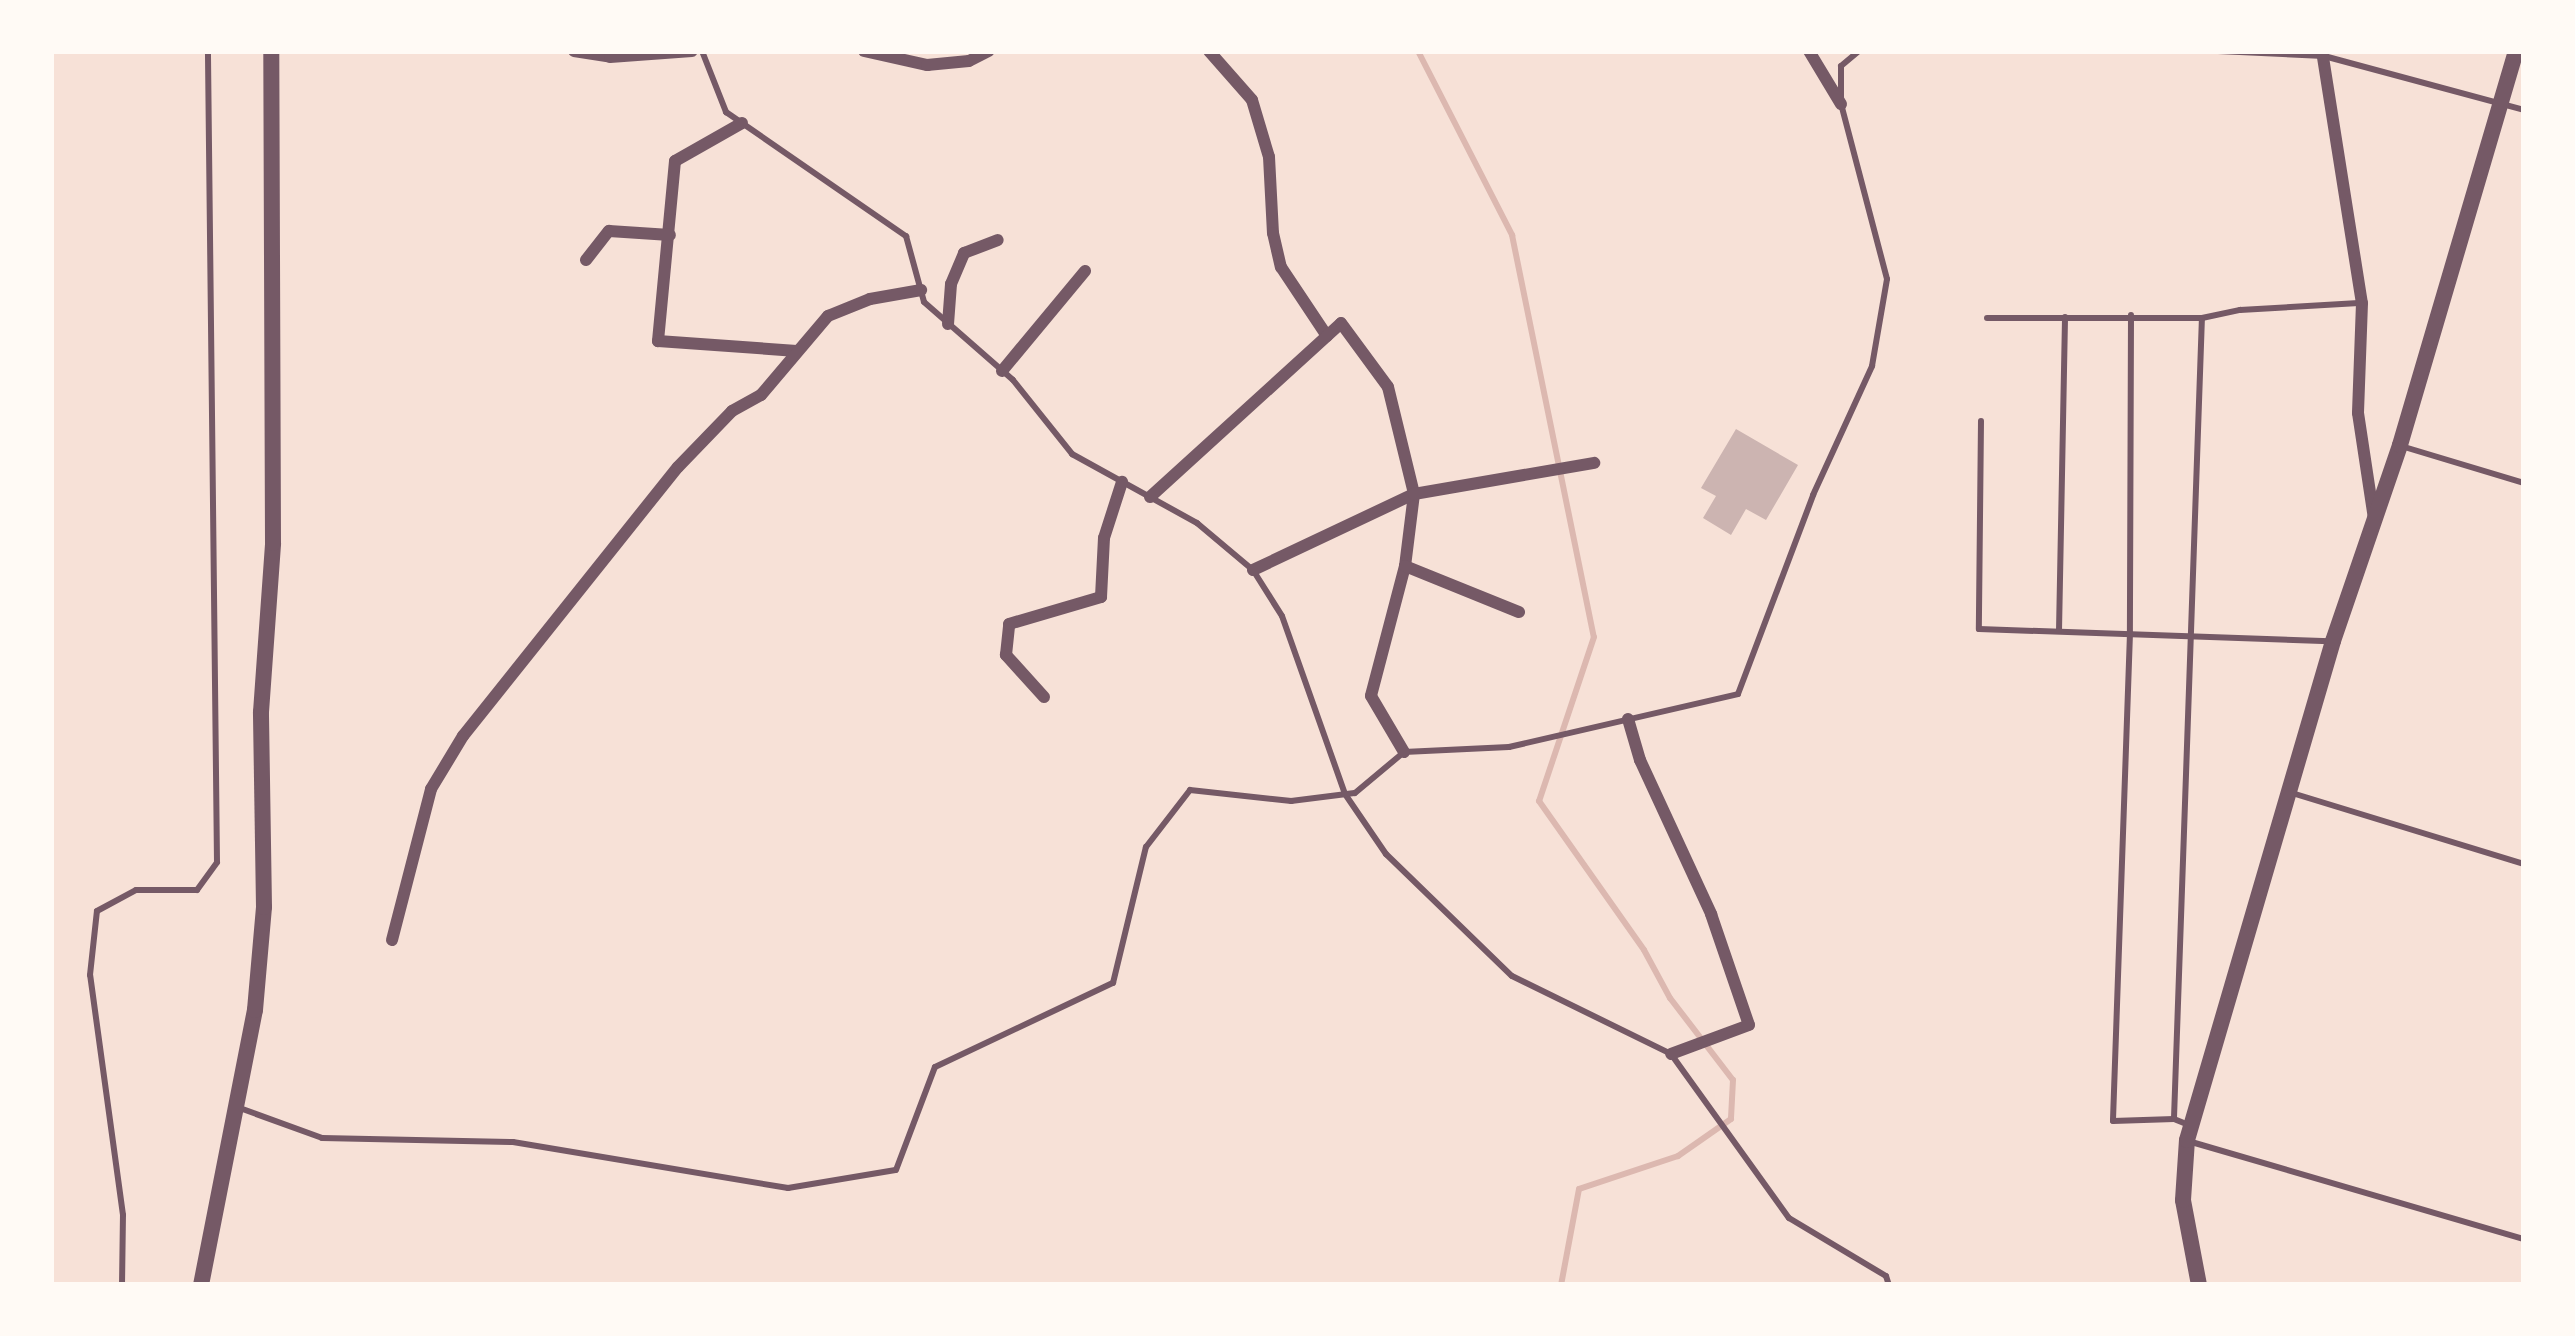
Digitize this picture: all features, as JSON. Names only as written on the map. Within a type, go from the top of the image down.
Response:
[{"type":"street","points":[[201,1285],[255,1010],[264,907],[261,712],[273,543],[271,51]]},
{"type":"street","points":[[574,51],[610,57],[692,51]]},
{"type":"street","points":[[864,51],[927,65],[969,61],[989,51]]},
{"type":"street","points":[[1209,51],[1252,100],[1269,157],[1273,233],[1281,267],[1327,336]]},
{"type":"street","points":[[1809,51],[1841,104]]},
{"type":"street","points":[[2199,1285],[2183,1200],[2190,1133],[2333,641],[2399,446],[2516,51]]},
{"type":"street","points":[[2323,54],[2362,303],[2358,413],[2375,521]]},
{"type":"street","points":[[742,123],[675,161],[658,341],[797,351]]},
{"type":"street","points":[[586,260],[609,231],[670,236]]},
{"type":"street","points":[[949,324],[951,284],[964,253],[998,240]]},
{"type":"street","points":[[1002,371],[1085,271]]},
{"type":"street","points":[[392,940],[431,789],[463,736],[678,467],[732,411],[761,395],[828,316],[871,299],[921,290]]},
{"type":"street","points":[[1150,497],[1341,323],[1388,387],[1414,494],[1406,566],[1371,696],[1404,752]]},
{"type":"street","points":[[1253,570],[1414,494],[1594,463]]},
{"type":"street","points":[[1044,697],[1006,656],[1009,624],[1101,597],[1104,538],[1121,482]]},
{"type":"street","points":[[1406,566],[1519,612]]},
{"type":"street","points":[[1628,719],[1640,760],[1711,914],[1749,1024],[1671,1054]]},
{"type":"lane","points":[[122,1285],[123,1215],[90,975],[97,911],[136,890],[197,890],[217,862],[208,51]]},
{"type":"lane","points":[[702,51],[726,112],[906,236],[924,302],[1002,371],[1072,454],[1197,523],[1253,570],[1282,616],[1345,794],[1386,854],[1513,976],[1671,1054],[1790,1218],[1886,1276],[1889,1285]]},
{"type":"lane","points":[[234,1106],[322,1138],[513,1142],[788,1188],[896,1170],[935,1067],[1113,983],[1146,847],[1190,790],[1291,801],[1354,793],[1404,752],[1509,747],[1738,694],[1813,495],[1872,366],[1887,279],[1841,104],[1840,66],[1859,51]]},
{"type":"lane","points":[[2218,51],[2323,54],[2524,110]]},
{"type":"lane","points":[[1987,318],[2202,318],[2240,310],[2362,303]]},
{"type":"lane","points":[[2131,315],[2130,633],[2113,1121],[2174,1119],[2190,1133],[2524,1238]]},
{"type":"lane","points":[[2059,632],[2065,317]]},
{"type":"lane","points":[[2174,1119],[2202,318]]},
{"type":"lane","points":[[1982,421],[1979,628],[2333,641]]},
{"type":"lane","points":[[2399,446],[2524,483]]},
{"type":"lane","points":[[2292,794],[2524,864]]},
{"type":"building","points":[[1736,429],[1798,465],[1766,520],[1746,509],[1731,535],[1703,518],[1716,496],[1701,488]]},
{"type":"waterway","points":[[1418,51],[1512,235],[1594,637],[1539,801],[1644,950],[1670,998],[1733,1080],[1731,1119],[1678,1156],[1579,1189],[1561,1285]]}]
